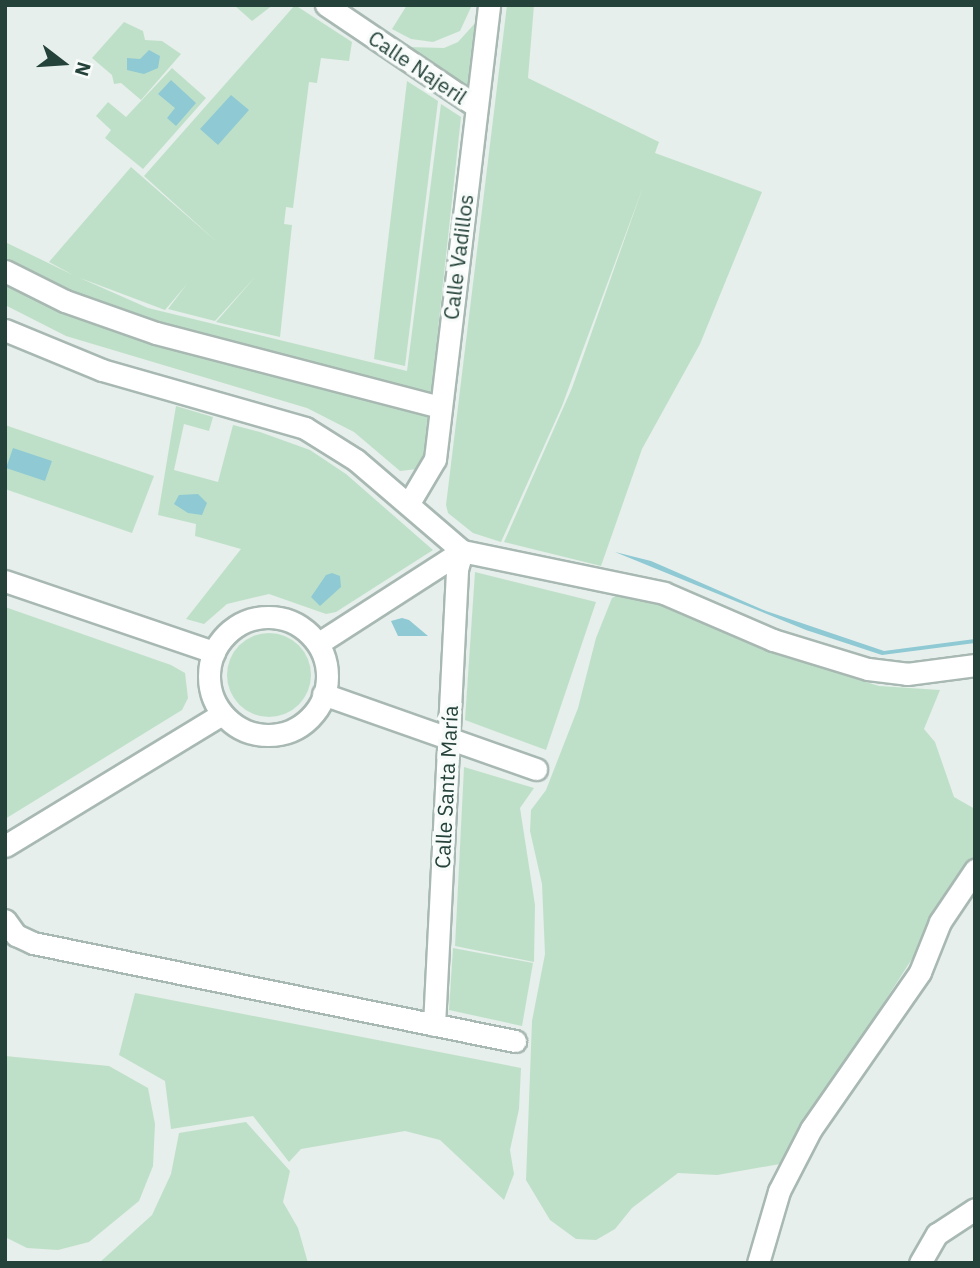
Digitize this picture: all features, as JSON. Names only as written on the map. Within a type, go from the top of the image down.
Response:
[{"type":"street","name":"Calle Najeril","points":[[326,5],[476,106]]},
{"type":"street","name":"Calle Vadillos","points":[[409,503],[435,459],[489,5]]},
{"type":"street","points":[[5,271],[65,302],[156,333],[441,407]]},
{"type":"street","points":[[5,330],[102,370],[305,428],[356,460],[409,503],[461,551],[664,593],[773,640],[868,668],[907,674],[975,665]]},
{"type":"street","points":[[319,643],[461,551]]},
{"type":"street","name":"Calle Santa María","points":[[435,1025],[448,737],[461,551]]},
{"type":"street","points":[[5,581],[214,652]]},
{"type":"street","points":[[269,617],[293,623],[319,643],[327,678],[323,694],[308,720],[288,732],[265,736],[242,730],[222,714],[212,697],[208,675],[214,652],[228,632],[247,621],[269,617]]},
{"type":"street","points":[[323,694],[536,769]]},
{"type":"street","points":[[5,846],[222,714]]},
{"type":"street","points":[[758,1263],[779,1191],[811,1129],[920,972],[940,922],[975,870]]},
{"type":"street","points":[[5,920],[16,935],[33,943],[515,1041]]},
{"type":"street","points":[[920,1263],[937,1234],[975,1209]]},
{"type":"green space","points":[[234,5],[273,5],[252,21]]},
{"type":"green space","points":[[295,5],[352,42],[349,61],[321,58],[317,83],[309,82],[293,208],[286,207],[284,224],[292,225],[280,337],[216,322],[256,276],[215,321],[168,309],[187,284],[165,310],[80,278],[148,308],[407,371],[441,104],[461,117],[425,450],[417,469],[400,471],[354,432],[307,408],[66,336],[5,305],[5,242],[73,275],[49,262],[131,167],[217,242],[144,176]]},
{"type":"green space","points":[[407,5],[472,5],[460,31],[433,42],[411,39],[392,29]]},
{"type":"green space","points":[[507,5],[534,5],[528,78],[659,142],[655,153],[762,192],[700,344],[642,449],[601,566],[504,542],[572,388],[643,187],[562,406],[501,542],[473,533],[448,513],[446,505]]},
{"type":"green space","points":[[477,21],[470,87],[408,47],[444,48],[458,42]]},
{"type":"green space","points":[[124,22],[143,31],[145,40],[162,41],[181,54],[141,100],[121,83],[114,84],[112,75],[92,58]]},
{"type":"green space","points":[[172,68],[206,98],[143,169],[105,138],[111,130],[96,116],[108,102],[126,117]]},
{"type":"green space","points":[[407,81],[438,101],[405,366],[374,359]]},
{"type":"green space","points":[[176,406],[213,417],[209,431],[184,424],[174,470],[218,482],[233,425],[260,432],[310,450],[346,474],[433,550],[336,612],[326,614],[269,594],[227,604],[204,624],[186,619],[241,549],[195,536],[196,524],[158,515]]},
{"type":"green space","points":[[5,425],[154,476],[132,533],[5,489]]},
{"type":"green space","points":[[475,572],[596,602],[546,750],[465,720]]},
{"type":"green space","points":[[625,591],[660,600],[847,676],[879,686],[940,690],[924,729],[935,742],[954,797],[975,809],[975,861],[780,1164],[717,1175],[678,1173],[632,1208],[615,1229],[596,1240],[576,1239],[550,1220],[526,1180],[532,1021],[545,954],[542,884],[530,831],[531,810],[546,790],[578,708],[596,638],[612,598]]},
{"type":"green space","points":[[5,607],[171,665],[185,673],[188,698],[182,710],[5,819]]},
{"type":"green space","points":[[269,633],[285,636],[299,645],[308,659],[311,675],[308,691],[299,705],[285,714],[269,717],[253,714],[239,705],[230,691],[227,675],[230,659],[239,645],[253,636]]},
{"type":"green space","points":[[464,767],[534,788],[520,808],[535,905],[534,962],[455,946]]},
{"type":"green space","points":[[453,948],[533,963],[522,1026],[449,1010]]},
{"type":"green space","points":[[135,993],[521,1068],[519,1109],[510,1150],[514,1174],[504,1200],[440,1140],[405,1131],[301,1149],[289,1162],[253,1116],[171,1129],[165,1081],[119,1055]]},
{"type":"green space","points":[[5,1056],[109,1066],[148,1088],[155,1124],[153,1166],[139,1201],[89,1242],[58,1250],[27,1248],[5,1237]]},
{"type":"green space","points":[[246,1122],[290,1171],[283,1202],[298,1228],[308,1263],[99,1263],[152,1215],[171,1174],[179,1133]]},
{"type":"water","points":[[149,50],[160,56],[158,68],[144,74],[127,70],[127,58],[140,59]]},
{"type":"water","points":[[171,80],[196,103],[176,126],[167,118],[175,108],[158,94]]},
{"type":"water","points":[[231,95],[249,110],[218,145],[200,129]]},
{"type":"water","points":[[13,448],[52,461],[45,481],[6,468]]},
{"type":"water","points":[[198,494],[207,503],[202,515],[188,513],[174,504],[179,495]]},
{"type":"water","points":[[615,552],[651,561],[766,611],[884,651],[975,639],[975,643],[882,655],[806,630]]},
{"type":"water","points":[[332,573],[340,576],[341,587],[320,606],[311,597],[326,575]]},
{"type":"water","points":[[402,618],[409,620],[428,636],[398,636],[391,621]]}]
